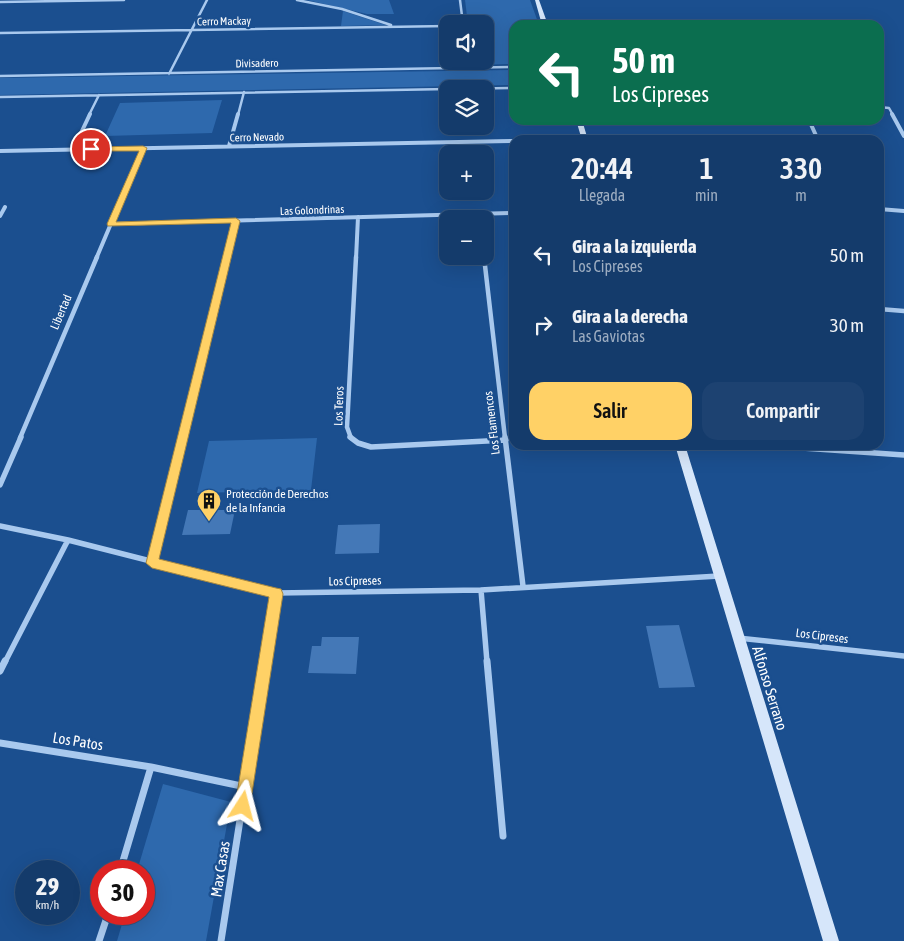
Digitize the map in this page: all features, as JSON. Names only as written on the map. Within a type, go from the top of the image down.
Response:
[{"type":"street","points":[[0,2],[124,0]]},
{"type":"street","points":[[169,74],[206,0]]},
{"type":"street","points":[[297,0],[342,9],[396,27]]},
{"type":"street","points":[[460,0],[462,15]]},
{"type":"street","points":[[537,0],[543,20]]},
{"type":"street","name":"Cerro Mackay","points":[[0,33],[439,26]]},
{"type":"street","name":"Divisadero","points":[[494,67],[509,67]]},
{"type":"street","name":"Divisadero","points":[[0,76],[439,69]]},
{"type":"street","points":[[494,88],[509,88]]},
{"type":"street","points":[[0,97],[439,89]]},
{"type":"street","points":[[229,146],[244,92]]},
{"type":"street","points":[[73,150],[100,95]]},
{"type":"street","points":[[884,107],[890,108],[903,134]]},
{"type":"street","name":"Cerro Nevado","points":[[0,151],[509,141]]},
{"type":"street","name":"Libertad","points":[[0,485],[143,148]]},
{"type":"street","points":[[0,207],[5,207],[0,216]]},
{"type":"street","points":[[884,210],[904,211]]},
{"type":"street","name":"Las Golondrinas","points":[[494,215],[509,213]]},
{"type":"street","name":"Las Golondrinas","points":[[111,224],[439,216]]},
{"type":"street","name":"Los Teros","points":[[358,217],[347,427],[349,436],[358,443],[371,447],[506,440]]},
{"type":"street","points":[[152,563],[236,221]]},
{"type":"street","name":"Los Flamencos","points":[[485,265],[524,586]]},
{"type":"street","points":[[884,309],[904,311]]},
{"type":"street","name":"Alfonso Serrano","points":[[681,450],[831,941]]},
{"type":"street","points":[[832,450],[904,455]]},
{"type":"street","name":"Los Cipreses","points":[[0,526],[68,540],[276,594],[481,590],[719,576]]},
{"type":"street","points":[[0,671],[68,540]]},
{"type":"street","points":[[481,590],[503,836]]},
{"type":"street","name":"Max Casas","points":[[221,941],[276,594]]},
{"type":"street","name":"Los Cipreses","points":[[738,638],[904,656]]},
{"type":"street","name":"Los Patos","points":[[0,743],[151,767],[246,787]]},
{"type":"street","points":[[123,860],[151,767]]},
{"type":"street","points":[[99,941],[104,925]]},
{"type":"shaded area","points":[[307,0],[389,0],[394,14],[367,14]]},
{"type":"shaded area","points":[[465,0],[530,0],[537,20],[509,20],[509,64],[494,64],[494,15],[467,15]]},
{"type":"shaded area","points":[[343,11],[386,25],[341,26]]},
{"type":"shaded area","points":[[509,70],[509,85],[494,85],[494,80],[439,80],[439,86],[0,95],[0,78]]},
{"type":"shaded area","points":[[222,100],[212,133],[105,136],[120,103]]},
{"type":"shaded area","points":[[317,438],[311,490],[197,493],[209,441]]},
{"type":"shaded area","points":[[163,784],[231,802],[206,941],[117,941],[122,925],[155,925],[155,860],[140,860]]},
{"type":"building","name":"Protección de Derechos de la Infancia","points":[[188,510],[235,510],[230,534],[182,535]]},
{"type":"building","points":[[380,524],[379,553],[335,554],[338,525]]},
{"type":"building","points":[[679,625],[695,687],[659,688],[646,626]]},
{"type":"building","points":[[322,637],[359,637],[356,674],[308,673],[312,646],[321,646]]},
{"type":"place","name":"Protección de Derechos de la Infancia","points":[[209,522]]},
{"type":"route","points":[[91,149],[143,148],[111,224],[236,221],[152,563],[276,594],[243,806]]}]
